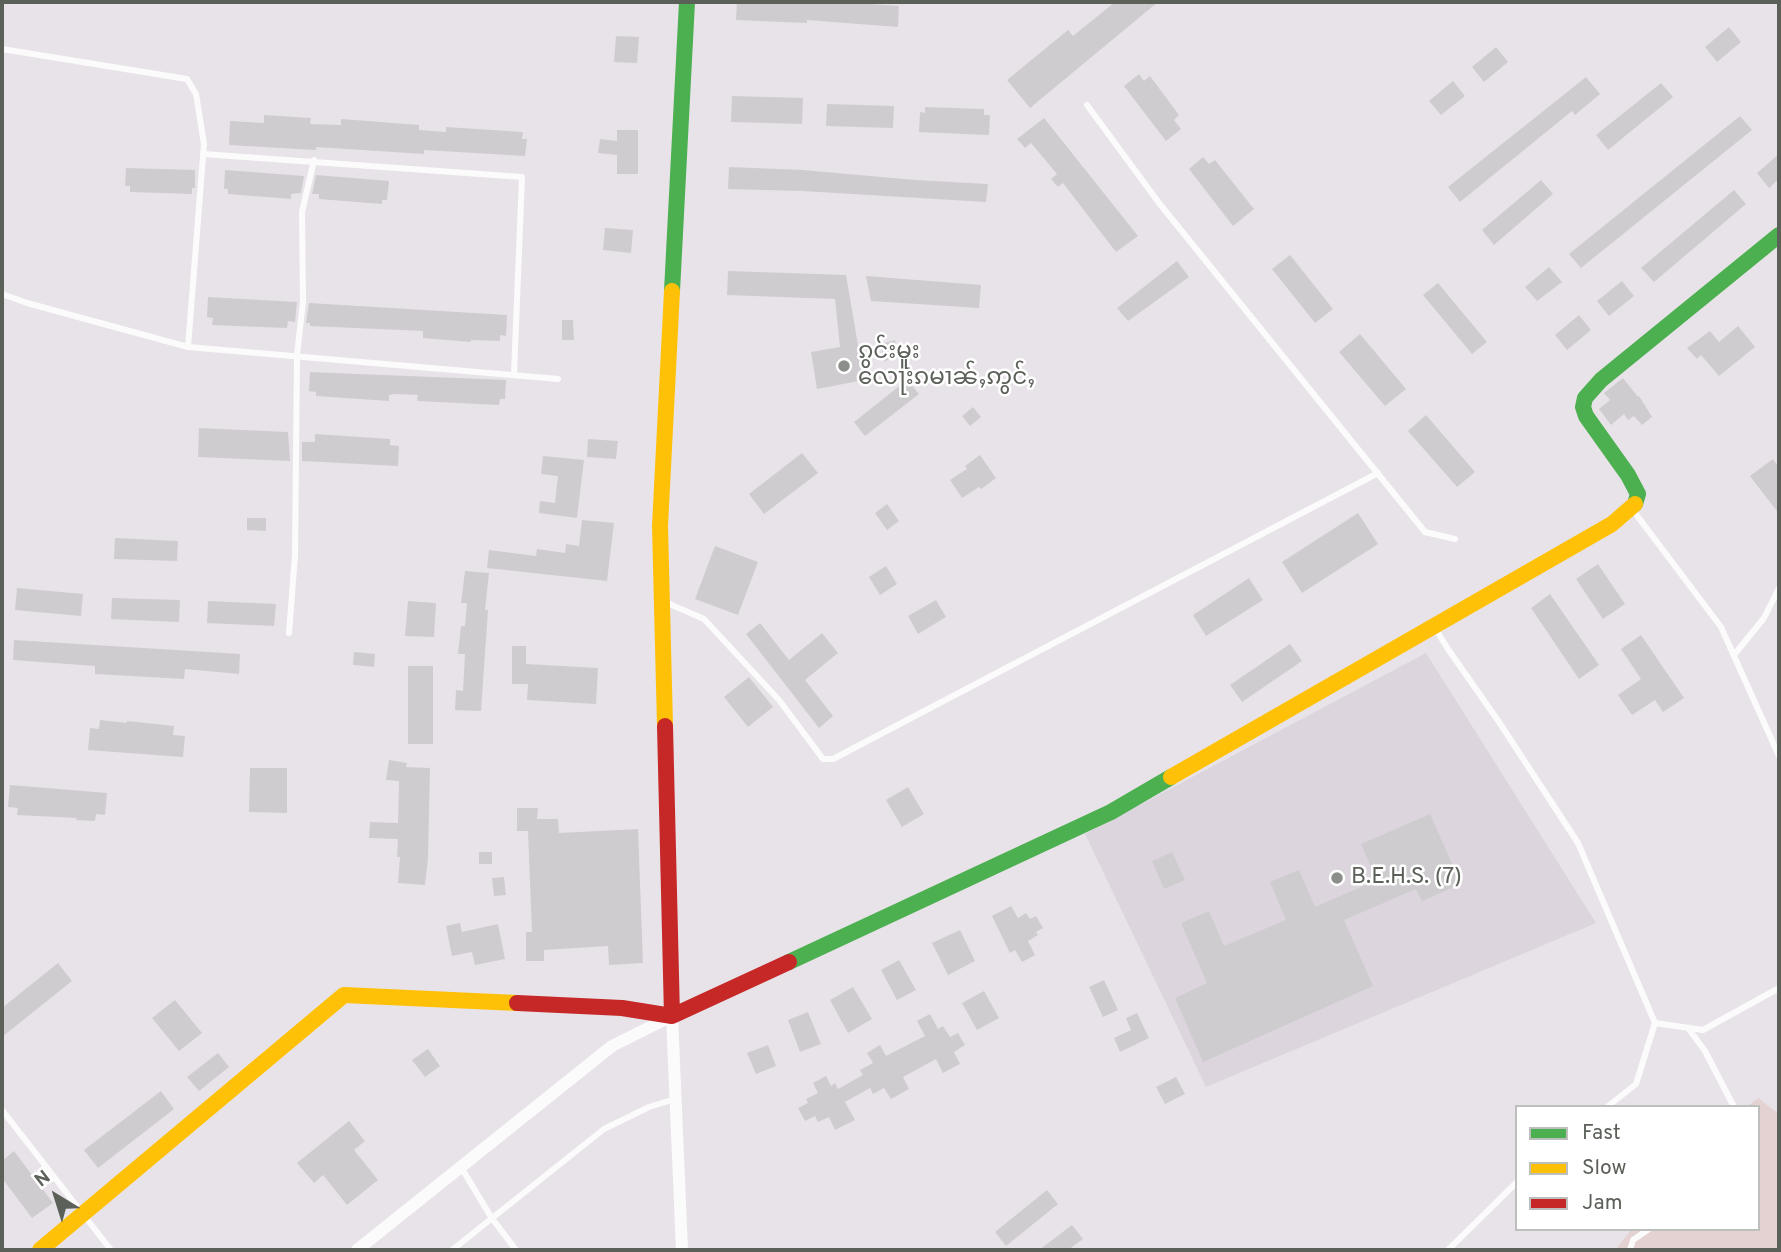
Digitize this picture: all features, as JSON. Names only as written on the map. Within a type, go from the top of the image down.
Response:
[{"type":"street","points":[[682,1250],[672,1016],[660,526],[687,2]]},
{"type":"street","points":[[357,1250],[612,1046],[1111,812],[1612,524],[1632,508],[1637,500],[1635,485],[1586,416],[1583,407],[1585,398],[1601,380],[1779,235]]},
{"type":"street","points":[[40,1250],[344,995],[622,1008],[672,1016]]},
{"type":"lane","points":[[2,49],[187,79],[196,94],[204,144],[188,346]]},
{"type":"lane","points":[[1087,105],[1158,203],[1425,532],[1455,539]]},
{"type":"lane","points":[[204,154],[522,177],[514,374]]},
{"type":"lane","points":[[289,633],[295,555],[298,355],[303,302],[302,212],[314,160]]},
{"type":"lane","points":[[2,294],[188,346],[558,379]]},
{"type":"lane","points":[[662,601],[704,619],[779,700],[823,759],[833,759],[1377,473]]},
{"type":"lane","points":[[1632,508],[1721,627],[1779,756]]},
{"type":"lane","points":[[1734,655],[1764,618],[1779,588]]},
{"type":"lane","points":[[1434,626],[1578,843],[1655,1023],[1636,1084],[1610,1105]]},
{"type":"lane","points":[[1655,1023],[1703,1030],[1779,988]]},
{"type":"lane","points":[[1688,1028],[1704,1051],[1733,1105]]},
{"type":"lane","points":[[452,1250],[604,1129],[649,1107],[675,1099]]},
{"type":"lane","points":[[2,1111],[111,1250]]},
{"type":"lane","points":[[461,1167],[491,1217],[516,1250]]},
{"type":"lane","points":[[1448,1250],[1515,1184]]},
{"type":"lane","points":[[1630,1250],[1633,1240],[1646,1231]]},
{"type":"shaded area","name":"B.E.H.S. (7)","points":[[1426,653],[1596,923],[1206,1087],[1085,834]]},
{"type":"shaded area","points":[[1758,1098],[1779,1114],[1779,1250],[1615,1250],[1630,1231],[1760,1231],[1760,1105],[1749,1105]]},
{"type":"building","points":[[737,2],[839,2],[899,6],[898,27],[807,20],[807,23],[736,20]]},
{"type":"building","points":[[1115,2],[1158,2],[1030,108],[1007,80],[1068,30],[1073,36]]},
{"type":"building","points":[[1729,27],[1741,42],[1717,62],[1705,47]]},
{"type":"building","points":[[616,36],[639,37],[637,63],[614,62]]},
{"type":"building","points":[[1496,47],[1508,62],[1484,82],[1472,67]]},
{"type":"building","points":[[1139,74],[1144,81],[1150,76],[1179,115],[1174,120],[1181,129],[1166,141],[1124,86]]},
{"type":"building","points":[[1586,77],[1600,94],[1575,115],[1572,111],[1460,202],[1448,187]]},
{"type":"building","points":[[1453,81],[1465,96],[1441,115],[1429,101]]},
{"type":"building","points":[[1661,83],[1673,97],[1608,150],[1596,135]]},
{"type":"building","points":[[732,96],[803,98],[802,124],[731,122]]},
{"type":"building","points":[[827,104],[894,106],[893,128],[826,126]]},
{"type":"building","points":[[925,107],[984,109],[984,115],[990,115],[989,135],[919,132],[920,112],[925,113]]},
{"type":"building","points":[[264,115],[311,118],[310,124],[341,125],[341,119],[419,125],[419,130],[446,132],[446,127],[523,132],[522,139],[527,139],[525,156],[424,150],[424,154],[229,145],[230,121],[264,123]]},
{"type":"building","points":[[1740,116],[1752,130],[1581,268],[1569,254]]},
{"type":"building","points":[[1044,118],[1138,236],[1116,252],[1063,183],[1058,187],[1051,179],[1057,174],[1031,143],[1025,148],[1017,139]]},
{"type":"building","points":[[617,130],[638,130],[638,174],[617,174],[617,155],[598,153],[600,139],[617,141]]},
{"type":"building","points":[[1779,154],[1779,179],[1769,188],[1757,173]]},
{"type":"building","points":[[1203,157],[1209,164],[1215,160],[1254,209],[1233,226],[1189,169]]},
{"type":"building","points":[[729,167],[988,184],[986,202],[728,189]]},
{"type":"building","points":[[126,168],[195,170],[195,188],[192,188],[192,194],[130,192],[130,186],[125,186]]},
{"type":"building","points":[[225,170],[304,176],[301,193],[291,194],[291,199],[228,194],[228,189],[224,189]]},
{"type":"building","points":[[316,175],[389,181],[387,200],[382,200],[382,204],[319,199],[319,194],[312,194]]},
{"type":"building","points":[[1541,180],[1553,194],[1494,245],[1482,230]]},
{"type":"building","points":[[1734,190],[1746,204],[1654,282],[1641,268]]},
{"type":"building","points":[[605,228],[633,230],[631,253],[603,250]]},
{"type":"building","points":[[1290,255],[1333,309],[1315,323],[1272,269]]},
{"type":"building","points":[[1177,261],[1189,277],[1128,321],[1117,308]]},
{"type":"building","points":[[1549,267],[1562,282],[1537,301],[1525,287]]},
{"type":"building","points":[[728,271],[846,275],[864,380],[817,389],[811,352],[840,347],[835,299],[727,295]]},
{"type":"building","points":[[866,276],[981,285],[979,308],[871,301]]},
{"type":"building","points":[[1622,281],[1634,296],[1609,316],[1597,301]]},
{"type":"building","points":[[1438,283],[1487,342],[1472,354],[1423,295]]},
{"type":"building","points":[[208,297],[297,302],[295,322],[288,321],[287,328],[212,325],[213,318],[207,317]]},
{"type":"building","points":[[309,303],[507,315],[506,336],[500,335],[500,341],[471,342],[423,338],[423,331],[310,326],[310,323],[306,323]]},
{"type":"building","points":[[1579,315],[1591,330],[1567,350],[1555,335]]},
{"type":"building","points":[[562,320],[573,320],[574,340],[562,340]]},
{"type":"building","points":[[1738,326],[1755,347],[1719,376],[1701,355],[1697,359],[1687,348],[1710,331],[1719,342]]},
{"type":"building","points":[[1360,334],[1406,389],[1385,406],[1339,352]]},
{"type":"building","points":[[895,340],[899,358],[884,361],[881,344]]},
{"type":"building","points":[[310,372],[506,380],[505,399],[500,399],[499,405],[417,401],[418,395],[389,395],[389,401],[316,396],[316,392],[309,391]]},
{"type":"building","points":[[1623,378],[1652,417],[1642,425],[1634,416],[1628,420],[1624,414],[1611,425],[1599,409],[1610,400],[1604,393]]},
{"type":"building","points":[[907,380],[919,394],[865,436],[854,422]]},
{"type":"building","points":[[973,407],[981,417],[970,426],[962,416]]},
{"type":"building","points":[[1426,415],[1475,472],[1457,487],[1408,431]]},
{"type":"building","points":[[199,428],[288,432],[290,461],[198,457]]},
{"type":"building","points":[[315,434],[390,439],[390,445],[399,446],[398,466],[302,461],[302,442],[315,442]]},
{"type":"building","points":[[588,439],[618,441],[616,459],[587,457]]},
{"type":"building","points":[[802,453],[818,473],[764,514],[749,494]]},
{"type":"building","points":[[980,455],[996,478],[962,498],[950,480],[967,469],[965,466]]},
{"type":"building","points":[[543,456],[584,460],[577,518],[539,513],[540,501],[555,503],[558,476],[541,474]]},
{"type":"building","points":[[1773,459],[1779,468],[1779,514],[1750,476]]},
{"type":"building","points":[[887,504],[899,521],[887,530],[875,513]]},
{"type":"building","points":[[1358,513],[1378,544],[1302,593],[1282,562]]},
{"type":"building","points":[[247,518],[266,518],[266,531],[247,530]]},
{"type":"building","points":[[582,520],[614,523],[607,581],[487,568],[489,550],[536,556],[537,549],[565,553],[566,544],[579,546]]},
{"type":"building","points":[[115,538],[178,541],[177,561],[114,559]]},
{"type":"building","points":[[715,546],[758,562],[738,615],[695,599]]},
{"type":"building","points":[[1598,564],[1625,604],[1603,619],[1576,579]]},
{"type":"building","points":[[886,566],[897,584],[880,595],[869,577]]},
{"type":"building","points":[[465,571],[489,573],[481,711],[455,710],[456,690],[463,691],[465,654],[458,654],[467,603],[461,603]]},
{"type":"building","points":[[1249,578],[1263,600],[1206,636],[1193,615]]},
{"type":"building","points":[[17,588],[83,594],[81,616],[15,610]]},
{"type":"building","points":[[1550,594],[1599,665],[1579,679],[1531,608]]},
{"type":"building","points":[[112,598],[180,600],[179,622],[111,619]]},
{"type":"building","points":[[936,600],[946,617],[918,634],[908,616]]},
{"type":"building","points":[[208,601],[276,604],[274,626],[207,623]]},
{"type":"building","points":[[408,601],[436,603],[434,637],[405,636]]},
{"type":"building","points":[[760,623],[789,660],[822,633],[838,653],[805,680],[833,716],[819,728],[746,634]]},
{"type":"building","points":[[1641,635],[1684,698],[1663,712],[1655,700],[1632,715],[1618,695],[1641,679],[1621,649]]},
{"type":"building","points":[[14,640],[240,654],[239,674],[185,669],[184,679],[95,674],[95,666],[13,660]]},
{"type":"building","points":[[1290,644],[1302,661],[1242,702],[1230,685]]},
{"type":"building","points":[[512,646],[526,646],[526,664],[598,668],[596,704],[527,700],[528,684],[512,684]]},
{"type":"building","points":[[354,652],[375,654],[374,667],[353,665]]},
{"type":"building","points":[[408,666],[433,666],[433,744],[408,744]]},
{"type":"building","points":[[749,677],[773,707],[748,727],[724,697]]},
{"type":"building","points":[[100,720],[174,726],[173,735],[185,736],[183,757],[88,750],[90,728],[99,729]]},
{"type":"building","points":[[389,760],[407,763],[406,767],[430,768],[425,885],[398,883],[398,839],[369,838],[370,822],[398,823],[399,781],[386,780]]},
{"type":"building","points":[[250,768],[287,768],[287,813],[249,812]]},
{"type":"building","points":[[10,785],[107,793],[105,815],[96,814],[95,821],[17,815],[18,808],[8,807]]},
{"type":"building","points":[[908,787],[924,814],[902,827],[886,800]]},
{"type":"building","points":[[517,808],[538,808],[537,819],[558,819],[559,833],[638,829],[643,963],[609,965],[608,946],[544,950],[544,961],[526,961],[526,932],[532,932],[528,831],[517,831]]},
{"type":"building","points":[[1430,814],[1461,884],[1422,901],[1416,889],[1344,920],[1373,986],[1203,1062],[1175,998],[1207,983],[1181,923],[1209,911],[1224,946],[1286,920],[1270,882],[1299,870],[1315,907],[1377,880],[1361,844]]},
{"type":"building","points":[[479,852],[492,852],[492,864],[479,864]]},
{"type":"building","points":[[1172,852],[1185,880],[1164,889],[1152,861]]},
{"type":"building","points":[[504,877],[506,895],[494,896],[492,878]]},
{"type":"building","points":[[1011,906],[1018,918],[1026,913],[1030,919],[1036,916],[1043,928],[1028,941],[1035,955],[1022,962],[1015,950],[1010,953],[992,916]]},
{"type":"building","points":[[460,923],[462,932],[498,924],[505,959],[475,965],[472,952],[452,956],[446,926]]},
{"type":"building","points":[[960,930],[975,961],[948,975],[932,943]]},
{"type":"building","points":[[899,960],[916,990],[897,1000],[881,970]]},
{"type":"building","points":[[58,963],[72,981],[2,1037],[2,1008]]},
{"type":"building","points":[[1104,980],[1118,1010],[1103,1017],[1089,987]]},
{"type":"building","points":[[853,987],[872,1019],[848,1033],[830,1000]]},
{"type":"building","points":[[984,991],[999,1018],[977,1030],[962,1003]]},
{"type":"building","points":[[175,1000],[202,1033],[179,1051],[152,1018]]},
{"type":"building","points":[[808,1012],[821,1044],[800,1052],[788,1020]]},
{"type":"building","points":[[1137,1013],[1149,1038],[1120,1052],[1114,1038],[1131,1030],[1126,1018]]},
{"type":"building","points":[[930,1014],[938,1029],[943,1026],[950,1037],[958,1033],[965,1045],[954,1052],[960,1064],[943,1073],[936,1059],[903,1077],[909,1089],[891,1099],[884,1088],[873,1094],[870,1088],[845,1102],[855,1120],[835,1130],[829,1117],[818,1122],[815,1116],[805,1121],[798,1108],[808,1103],[806,1099],[818,1093],[813,1083],[826,1076],[831,1086],[835,1083],[838,1089],[863,1075],[860,1070],[873,1063],[867,1053],[880,1045],[886,1056],[925,1036],[917,1021]]},
{"type":"building","points":[[768,1045],[776,1066],[756,1074],[747,1053]]},
{"type":"building","points":[[428,1049],[440,1066],[425,1077],[412,1060]]},
{"type":"building","points":[[218,1053],[229,1067],[199,1091],[187,1077]]},
{"type":"building","points":[[1176,1077],[1185,1094],[1165,1104],[1156,1087]]},
{"type":"building","points":[[161,1091],[174,1109],[98,1168],[84,1150]]},
{"type":"building","points":[[349,1121],[365,1141],[354,1150],[378,1180],[347,1205],[323,1175],[314,1183],[297,1163]]},
{"type":"building","points":[[14,1151],[53,1203],[32,1218],[2,1178],[2,1161]]},
{"type":"building","points":[[1047,1190],[1058,1204],[1006,1246],[995,1232]]},
{"type":"building","points":[[1072,1225],[1083,1239],[1068,1250],[1039,1250]]},
{"type":"traffic: fast","points":[[672,291],[687,2]]},
{"type":"traffic: fast","points":[[1635,504],[1638,494],[1628,475],[1586,416],[1583,407],[1585,398],[1601,380],[1779,235]]},
{"type":"traffic: fast","points":[[789,962],[1111,812],[1171,777]]},
{"type":"traffic: slow","points":[[665,726],[660,526],[672,291]]},
{"type":"traffic: slow","points":[[1171,777],[1612,524],[1635,504]]},
{"type":"traffic: slow","points":[[40,1250],[344,995],[517,1003]]},
{"type":"traffic: jam","points":[[665,726],[672,1016]]},
{"type":"traffic: jam","points":[[517,1003],[622,1008],[672,1016],[789,962]]},
{"type":"place","name":"ၵွင်းမူး လေႃးၵမၢၼ်ႇဢွင်ႇ","points":[[844,366]]},
{"type":"place","name":"B.E.H.S. (7)","points":[[1337,878]]}]
